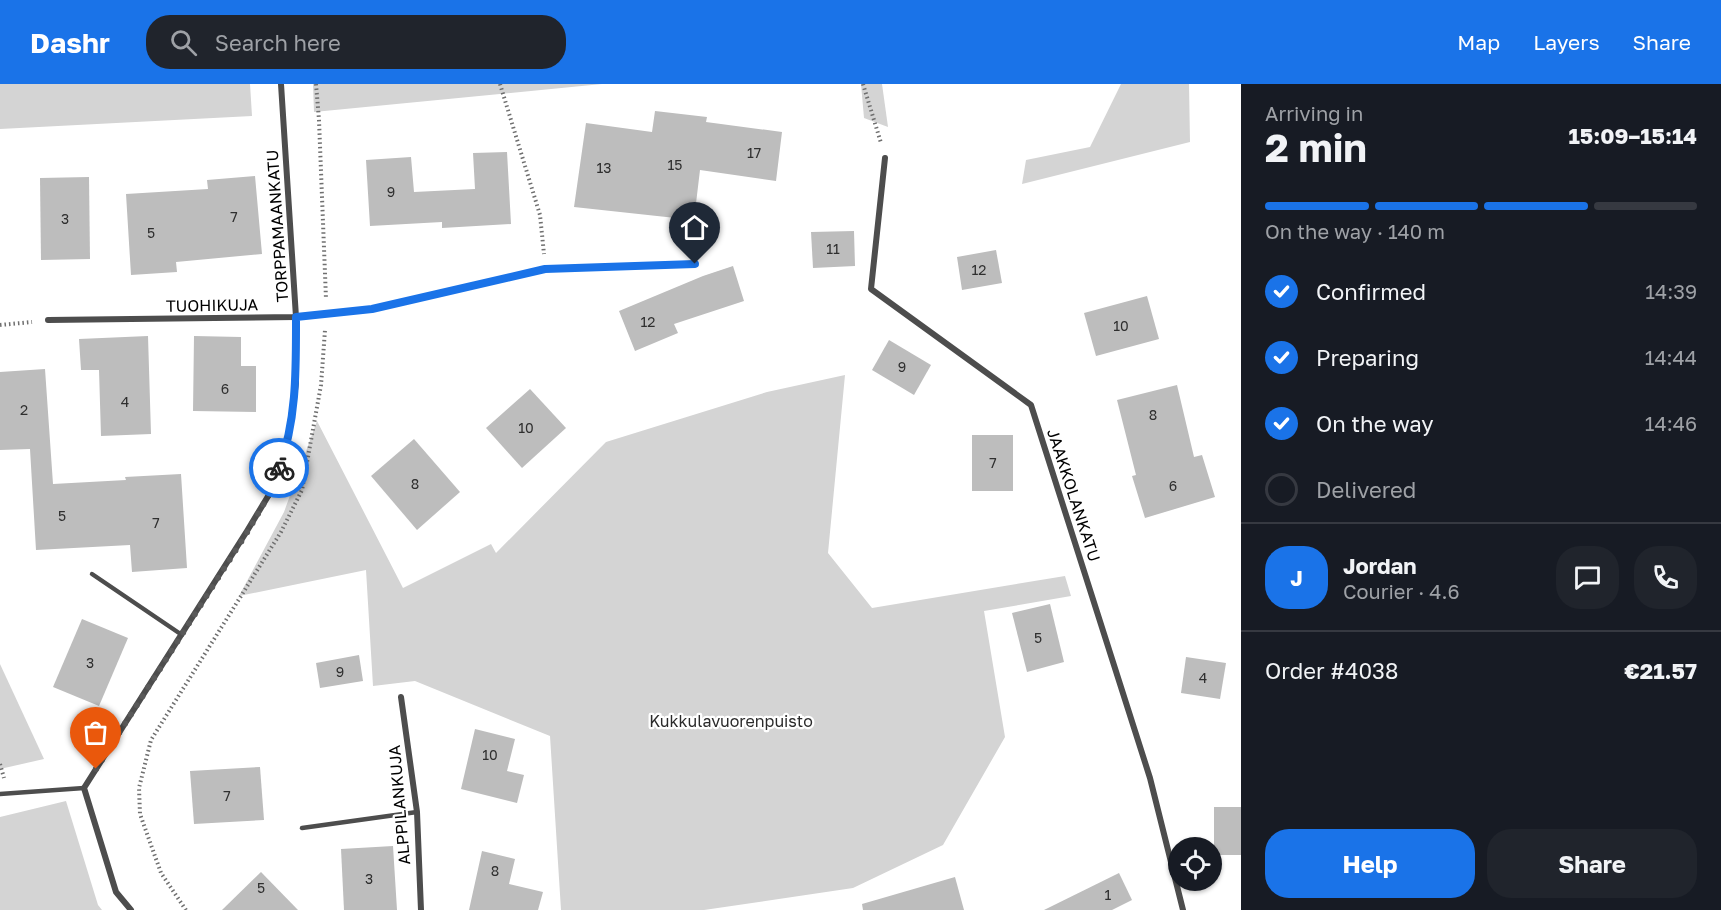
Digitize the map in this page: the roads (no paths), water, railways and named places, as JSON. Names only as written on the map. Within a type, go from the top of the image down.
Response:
[{"type":"street","name":"TORPPAMAANKATU","points":[[84,788],[270,493],[287,447],[296,383],[296,317],[281,84]]},
{"type":"street","name":"JAAKKOLANKATU","points":[[885,158],[871,289],[1031,405],[1150,778],[1183,910]]},
{"type":"street","name":"TUOHIKUJA","points":[[48,320],[296,317],[372,309],[545,269],[695,264]]},
{"type":"street","name":"ALPPILANKUJA","points":[[401,697],[417,812],[421,910]]},
{"type":"street","points":[[84,788],[116,892],[131,910]]},
{"type":"lane","points":[[92,574],[182,635]]},
{"type":"lane","points":[[0,794],[84,788]]},
{"type":"lane","points":[[302,828],[417,812]]},
{"type":"park label","name":"Kukkulavuorenpuisto","points":[[731,721]]}]
